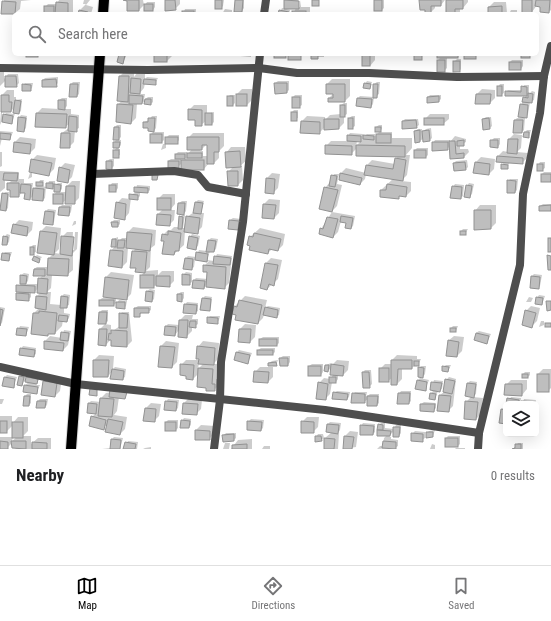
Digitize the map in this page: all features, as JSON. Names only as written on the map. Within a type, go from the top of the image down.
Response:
[{"type":"main road","points":[[103,12],[104,0]]},
{"type":"main road","points":[[71,449],[100,56]]},
{"type":"street","points":[[264,12],[266,0]]},
{"type":"street","points":[[478,449],[479,433],[520,265],[523,194],[540,113],[544,76],[551,46]]},
{"type":"street","points":[[214,449],[220,400],[221,362],[246,194],[260,56]]},
{"type":"street","points":[[0,68],[99,68],[148,70],[259,68],[297,73],[369,73],[457,77],[544,76]]},
{"type":"street","points":[[92,174],[174,171],[198,175],[208,187],[246,194]]},
{"type":"street","points":[[0,368],[76,384],[324,410],[479,433]]},
{"type":"building","points":[[123,0],[139,0],[139,11],[127,11],[127,1]]},
{"type":"building","points":[[165,0],[175,0],[176,10],[165,11]]},
{"type":"building","points":[[215,0],[222,0],[222,9],[215,9]]},
{"type":"building","points":[[235,0],[243,0],[242,12],[234,12]]},
{"type":"building","points":[[284,0],[299,1],[299,9],[284,9]]},
{"type":"building","points":[[312,0],[319,0],[319,6],[312,6]]},
{"type":"building","points":[[374,0],[382,0],[382,11],[374,11]]},
{"type":"building","points":[[419,0],[441,0],[441,6],[431,6],[431,12],[420,10]]},
{"type":"building","points":[[446,0],[463,0],[463,9],[455,9],[455,12],[446,12]]},
{"type":"building","points":[[522,0],[532,0],[532,12],[522,12]]},
{"type":"building","points":[[536,0],[550,0],[549,13],[540,12],[540,7],[535,6]]},
{"type":"building","points":[[2,1],[16,2],[15,12],[12,12],[12,14],[1,14]]},
{"type":"building","points":[[56,2],[68,3],[68,12],[55,12]]},
{"type":"building","points":[[144,4],[153,4],[153,11],[144,11]]},
{"type":"building","points":[[44,6],[54,6],[54,12],[44,12]]},
{"type":"building","points":[[502,6],[502,12],[488,12],[488,7]]},
{"type":"building","points":[[279,10],[289,12],[278,12]]},
{"type":"building","points":[[182,11],[194,11],[194,12]]},
{"type":"building","points":[[292,11],[306,11],[306,12]]},
{"type":"building","points":[[26,56],[38,56],[38,57]]},
{"type":"building","points":[[118,56],[125,56],[123,64],[117,62]]},
{"type":"building","points":[[154,56],[167,56],[167,62],[154,62]]},
{"type":"building","points":[[274,56],[286,56],[286,58],[274,58]]},
{"type":"building","points":[[288,56],[301,56],[301,60],[288,60]]},
{"type":"building","points":[[311,56],[318,56],[318,59],[311,59]]},
{"type":"building","points":[[362,56],[370,56],[370,66],[362,66]]},
{"type":"building","points":[[414,56],[422,56],[422,60],[414,60]]},
{"type":"building","points":[[437,56],[458,56],[458,58],[437,58]]},
{"type":"building","points":[[464,56],[476,56],[476,59],[464,59]]},
{"type":"building","points":[[521,56],[530,56],[530,58],[521,58]]},
{"type":"building","points":[[437,60],[445,60],[445,72],[437,72]]},
{"type":"building","points":[[453,61],[460,61],[460,72],[453,72]]},
{"type":"building","points":[[509,62],[521,62],[521,70],[509,70]]},
{"type":"building","points":[[5,76],[16,76],[17,87],[5,87]]},
{"type":"building","points":[[119,76],[129,76],[128,102],[117,101]]},
{"type":"building","points":[[131,78],[141,79],[140,94],[130,93]]},
{"type":"building","points":[[56,79],[57,87],[42,87],[42,80]]},
{"type":"building","points":[[144,79],[156,80],[156,85],[143,84]]},
{"type":"building","points":[[274,83],[287,83],[287,93],[275,94]]},
{"type":"building","points":[[364,83],[371,84],[370,89],[363,88]]},
{"type":"building","points":[[22,84],[31,85],[31,91],[22,91]]},
{"type":"building","points":[[70,84],[78,84],[77,97],[69,97]]},
{"type":"building","points":[[326,84],[345,84],[345,102],[328,102],[328,98],[333,98],[333,94],[326,94]]},
{"type":"building","points":[[373,84],[378,84],[377,98],[373,98]]},
{"type":"building","points":[[497,86],[502,86],[502,96],[497,96]]},
{"type":"building","points":[[521,86],[527,87],[527,96],[505,96],[505,91],[521,92]]},
{"type":"building","points":[[528,93],[533,94],[532,103],[522,102],[523,97],[528,98]]},
{"type":"building","points":[[236,94],[247,94],[247,106],[236,106]]},
{"type":"building","points":[[476,94],[491,94],[490,104],[475,104]]},
{"type":"building","points":[[1,95],[9,95],[9,102],[12,102],[11,112],[1,112]]},
{"type":"building","points":[[129,95],[143,96],[142,104],[129,104]]},
{"type":"building","points":[[227,96],[233,96],[233,106],[227,106]]},
{"type":"building","points":[[439,96],[439,102],[427,103],[427,97]]},
{"type":"building","points":[[292,97],[300,97],[300,108],[292,108]]},
{"type":"building","points":[[357,98],[372,99],[371,108],[356,106]]},
{"type":"building","points":[[145,99],[151,99],[151,105],[144,104]]},
{"type":"building","points":[[15,100],[21,101],[19,114],[13,113]]},
{"type":"building","points":[[58,100],[65,100],[65,110],[58,109]]},
{"type":"building","points":[[117,104],[133,105],[131,124],[116,122]]},
{"type":"building","points":[[520,104],[528,105],[527,118],[518,117]]},
{"type":"building","points":[[340,105],[345,105],[345,117],[340,117]]},
{"type":"building","points":[[188,109],[202,110],[202,126],[195,126],[195,120],[188,120]]},
{"type":"building","points":[[291,112],[297,112],[297,121],[291,121]]},
{"type":"building","points":[[36,113],[67,114],[66,128],[35,127]]},
{"type":"building","points":[[205,113],[212,113],[212,125],[205,125]]},
{"type":"building","points":[[3,114],[13,116],[12,124],[2,122]]},
{"type":"building","points":[[69,116],[77,117],[77,132],[68,131]]},
{"type":"building","points":[[18,117],[26,118],[24,132],[17,131]]},
{"type":"building","points":[[148,118],[155,118],[154,132],[148,131],[148,128],[143,128],[143,122],[148,122]]},
{"type":"building","points":[[348,118],[353,118],[353,129],[348,129]]},
{"type":"building","points":[[424,118],[444,118],[444,125],[424,125]]},
{"type":"building","points":[[489,118],[490,129],[483,130],[482,119]]},
{"type":"building","points":[[324,119],[339,119],[339,129],[324,130]]},
{"type":"building","points":[[416,120],[417,128],[402,129],[402,121]]},
{"type":"building","points":[[514,120],[523,120],[522,133],[513,133]]},
{"type":"building","points":[[301,121],[320,122],[320,134],[300,133]]},
{"type":"building","points":[[114,127],[119,127],[119,140],[113,140]]},
{"type":"building","points":[[375,127],[381,127],[381,132],[375,132]]},
{"type":"building","points":[[420,130],[420,142],[415,143],[414,131]]},
{"type":"building","points":[[429,130],[430,141],[423,142],[422,131]]},
{"type":"building","points":[[524,132],[529,132],[529,138],[523,137]]},
{"type":"building","points":[[0,133],[11,134],[10,140],[0,139]]},
{"type":"building","points":[[61,133],[70,133],[70,148],[60,148]]},
{"type":"building","points":[[150,134],[162,134],[162,143],[150,143]]},
{"type":"building","points":[[376,134],[391,134],[391,143],[376,143]]},
{"type":"building","points":[[347,135],[361,136],[361,142],[347,141]]},
{"type":"building","points":[[363,135],[374,136],[374,140],[363,139]]},
{"type":"building","points":[[165,137],[178,137],[178,144],[165,144]]},
{"type":"building","points":[[187,137],[219,137],[219,152],[214,152],[214,164],[207,164],[207,145],[202,145],[202,150],[187,150]]},
{"type":"building","points":[[508,139],[518,139],[517,154],[507,153]]},
{"type":"building","points":[[464,140],[464,146],[457,146],[457,141]]},
{"type":"building","points":[[490,140],[498,140],[498,148],[490,147]]},
{"type":"building","points":[[449,141],[455,141],[456,154],[464,153],[464,158],[450,159]]},
{"type":"building","points":[[14,142],[31,144],[30,154],[13,152]]},
{"type":"building","points":[[113,142],[120,142],[119,148],[113,148]]},
{"type":"building","points":[[432,142],[448,142],[448,150],[432,151]]},
{"type":"building","points":[[325,145],[352,146],[352,155],[325,154]]},
{"type":"building","points":[[356,145],[405,146],[405,157],[356,156]]},
{"type":"building","points":[[113,150],[119,150],[119,158],[113,158]]},
{"type":"building","points":[[414,150],[426,150],[426,158],[414,158]]},
{"type":"building","points":[[240,151],[241,167],[226,168],[225,152]]},
{"type":"building","points":[[187,153],[202,153],[202,158],[187,158]]},
{"type":"building","points":[[175,154],[185,154],[185,159],[175,159]]},
{"type":"building","points":[[497,156],[523,158],[523,164],[496,162]]},
{"type":"building","points":[[395,158],[406,160],[403,181],[364,175],[366,165],[393,169]]},
{"type":"building","points":[[31,159],[52,163],[49,176],[29,172]]},
{"type":"building","points":[[181,160],[204,160],[204,170],[181,170]]},
{"type":"building","points":[[106,161],[112,161],[112,170],[106,169]]},
{"type":"building","points":[[168,161],[179,161],[179,168],[168,168]]},
{"type":"building","points":[[465,162],[466,170],[454,171],[453,163]]},
{"type":"building","points":[[475,162],[490,164],[489,175],[473,173]]},
{"type":"building","points":[[501,164],[508,165],[508,169],[501,169]]},
{"type":"building","points":[[537,164],[543,164],[543,171],[537,171]]},
{"type":"building","points":[[59,167],[70,170],[68,183],[57,181]]},
{"type":"building","points":[[227,171],[238,171],[238,186],[228,186]]},
{"type":"building","points":[[4,173],[18,173],[17,181],[3,180]]},
{"type":"building","points":[[340,173],[362,178],[360,185],[339,180]]},
{"type":"building","points":[[152,174],[158,175],[157,180],[152,180]]},
{"type":"building","points":[[541,174],[551,174],[551,182],[541,182]]},
{"type":"building","points":[[331,175],[337,176],[335,187],[329,186]]},
{"type":"building","points":[[266,178],[275,179],[274,194],[265,193]]},
{"type":"building","points":[[507,180],[516,181],[515,193],[507,193]]},
{"type":"building","points":[[36,182],[43,182],[43,186],[36,186]]},
{"type":"building","points":[[7,183],[19,183],[19,197],[10,197],[10,190],[7,190]]},
{"type":"building","points":[[46,183],[53,183],[53,189],[46,188]]},
{"type":"building","points":[[21,184],[31,185],[30,200],[24,199],[25,193],[20,193]]},
{"type":"building","points":[[54,184],[61,185],[60,192],[54,192]]},
{"type":"building","points":[[387,184],[407,187],[406,197],[399,196],[399,199],[380,197],[380,190],[386,190]]},
{"type":"building","points":[[109,185],[116,185],[116,192],[109,192]]},
{"type":"building","points":[[466,185],[472,186],[470,198],[464,197]]},
{"type":"building","points":[[66,186],[75,186],[75,204],[65,204]]},
{"type":"building","points":[[452,186],[462,187],[461,199],[450,198]]},
{"type":"building","points":[[134,187],[148,188],[148,193],[134,192]]},
{"type":"building","points":[[324,187],[338,190],[332,212],[319,209]]},
{"type":"building","points":[[33,188],[44,189],[43,201],[32,200]]},
{"type":"building","points":[[2,193],[8,194],[6,211],[0,210]]},
{"type":"building","points":[[53,194],[63,194],[63,204],[53,204]]},
{"type":"building","points":[[129,194],[138,195],[138,200],[129,199]]},
{"type":"building","points":[[157,198],[171,198],[171,210],[157,210]]},
{"type":"building","points":[[116,202],[126,204],[125,220],[114,218]]},
{"type":"building","points":[[195,202],[203,203],[201,214],[193,213]]},
{"type":"building","points":[[178,203],[185,203],[184,215],[177,214]]},
{"type":"building","points":[[263,204],[276,205],[274,219],[262,218]]},
{"type":"building","points":[[551,205],[551,211],[539,211],[539,206]]},
{"type":"building","points":[[59,207],[70,207],[69,216],[58,215]]},
{"type":"building","points":[[474,210],[491,210],[491,229],[474,230]]},
{"type":"building","points":[[45,211],[54,212],[53,225],[43,224]]},
{"type":"building","points":[[157,214],[171,215],[170,226],[156,225]]},
{"type":"building","points":[[179,216],[183,217],[182,229],[178,229]]},
{"type":"building","points":[[186,216],[200,218],[198,234],[184,232]]},
{"type":"building","points":[[341,216],[353,218],[351,229],[345,228],[346,223],[340,222]]},
{"type":"building","points":[[327,217],[338,219],[333,238],[319,234],[320,228],[323,229]]},
{"type":"building","points":[[229,220],[239,221],[238,230],[228,229]]},
{"type":"building","points":[[111,222],[118,222],[118,227],[112,227]]},
{"type":"building","points":[[13,224],[28,227],[27,236],[11,233]]},
{"type":"building","points":[[40,231],[57,233],[54,255],[37,253]]},
{"type":"building","points":[[168,231],[181,233],[179,251],[175,251],[174,255],[162,254],[164,241],[161,241],[162,234],[168,235]]},
{"type":"building","points":[[460,231],[466,231],[466,235],[460,235]]},
{"type":"building","points":[[127,232],[152,234],[150,251],[126,248]]},
{"type":"building","points":[[254,233],[281,239],[278,251],[269,249],[268,254],[249,250],[250,246],[247,245],[249,236],[253,237]]},
{"type":"building","points":[[3,236],[8,237],[7,245],[2,245]]},
{"type":"building","points":[[61,236],[74,237],[72,256],[60,254]]},
{"type":"building","points":[[189,236],[198,238],[196,250],[187,248]]},
{"type":"building","points":[[548,238],[551,238],[551,252],[548,252]]},
{"type":"building","points":[[112,239],[116,239],[116,247],[111,247]]},
{"type":"building","points":[[118,240],[125,240],[124,248],[117,248]]},
{"type":"building","points":[[208,240],[216,241],[214,252],[206,252]]},
{"type":"building","points":[[30,247],[34,247],[34,255],[30,255]]},
{"type":"building","points":[[110,250],[123,251],[122,268],[108,266]]},
{"type":"building","points":[[132,251],[147,252],[145,273],[135,272],[136,268],[130,268]]},
{"type":"building","points":[[196,252],[208,254],[207,262],[195,260]]},
{"type":"building","points":[[2,253],[10,254],[9,261],[1,260]]},
{"type":"building","points":[[547,255],[551,256],[551,270],[548,270]]},
{"type":"building","points":[[34,256],[40,259],[39,263],[32,260]]},
{"type":"building","points":[[214,256],[231,258],[230,265],[213,264]]},
{"type":"building","points":[[48,258],[69,259],[68,276],[47,275]]},
{"type":"building","points":[[185,258],[193,259],[192,270],[183,269]]},
{"type":"building","points":[[265,263],[278,265],[274,286],[269,284],[267,290],[260,288]]},
{"type":"building","points":[[203,265],[226,267],[225,289],[206,287],[207,272],[203,272]]},
{"type":"building","points":[[34,269],[45,269],[45,276],[33,276]]},
{"type":"building","points":[[182,274],[190,275],[190,285],[182,285]]},
{"type":"building","points":[[20,275],[27,276],[26,284],[20,284]]},
{"type":"building","points":[[140,275],[154,275],[154,288],[140,288]]},
{"type":"building","points":[[156,276],[170,276],[170,287],[156,286]]},
{"type":"building","points":[[531,276],[540,277],[539,289],[530,288]]},
{"type":"building","points":[[105,277],[129,280],[127,300],[103,297]]},
{"type":"building","points":[[38,278],[48,279],[47,294],[37,293]]},
{"type":"building","points":[[193,280],[205,281],[204,289],[192,288]]},
{"type":"building","points":[[16,285],[35,286],[35,293],[16,292]]},
{"type":"building","points":[[146,291],[153,292],[152,302],[145,301]]},
{"type":"building","points":[[16,293],[29,294],[29,301],[16,300]]},
{"type":"building","points":[[177,294],[182,294],[182,302],[177,301]]},
{"type":"building","points":[[36,296],[47,297],[46,310],[35,308]]},
{"type":"building","points":[[61,296],[68,297],[67,308],[60,308]]},
{"type":"building","points":[[536,297],[543,298],[542,305],[535,304]]},
{"type":"building","points":[[202,298],[211,299],[210,311],[200,310]]},
{"type":"building","points":[[99,300],[114,300],[114,306],[99,306]]},
{"type":"building","points":[[239,300],[262,305],[258,324],[235,320],[236,315],[232,314],[234,306],[237,307]]},
{"type":"building","points":[[546,301],[551,301],[551,310],[547,311]]},
{"type":"building","points":[[116,302],[125,302],[125,309],[116,308]]},
{"type":"building","points":[[184,304],[197,305],[196,314],[183,313]]},
{"type":"building","points":[[265,307],[278,310],[277,318],[263,315]]},
{"type":"building","points":[[134,308],[149,308],[149,313],[140,313],[140,317],[134,317]]},
{"type":"building","points":[[0,309],[3,310],[0,326]]},
{"type":"building","points":[[525,310],[536,313],[532,328],[522,325]]},
{"type":"building","points":[[39,311],[57,313],[55,334],[48,334],[48,336],[31,334],[33,313],[39,313]]},
{"type":"building","points":[[99,312],[107,312],[106,324],[98,324]]},
{"type":"building","points":[[119,313],[128,314],[127,328],[119,328]]},
{"type":"building","points":[[59,315],[68,316],[67,322],[58,321]]},
{"type":"building","points":[[207,317],[218,318],[218,324],[207,323]]},
{"type":"building","points":[[179,320],[188,320],[187,338],[178,337]]},
{"type":"building","points":[[190,321],[196,321],[196,328],[189,327]]},
{"type":"building","points":[[545,323],[551,323],[551,327],[545,327]]},
{"type":"building","points":[[165,326],[176,327],[175,336],[164,335]]},
{"type":"building","points":[[17,328],[27,329],[26,336],[16,335]]},
{"type":"building","points":[[450,328],[456,328],[456,332],[450,332]]},
{"type":"building","points":[[99,329],[107,329],[106,346],[98,345]]},
{"type":"building","points":[[239,329],[251,329],[250,343],[238,342]]},
{"type":"building","points":[[111,330],[127,331],[127,347],[111,346],[111,340],[108,340]]},
{"type":"building","points":[[61,332],[69,333],[68,341],[60,340]]},
{"type":"building","points":[[476,333],[489,336],[487,344],[474,340]]},
{"type":"building","points":[[259,339],[277,339],[277,346],[259,346]]},
{"type":"building","points":[[448,340],[459,342],[457,357],[446,356]]},
{"type":"building","points":[[44,341],[64,343],[63,351],[44,349]]},
{"type":"building","points":[[160,346],[175,347],[172,368],[158,367]]},
{"type":"building","points":[[197,346],[215,348],[214,365],[198,364],[199,359],[196,359]]},
{"type":"building","points":[[20,348],[35,350],[34,357],[19,355]]},
{"type":"building","points":[[257,350],[273,350],[273,355],[257,355]]},
{"type":"building","points":[[236,352],[250,355],[248,364],[234,360]]},
{"type":"building","points":[[279,358],[288,358],[288,366],[280,366]]},
{"type":"building","points":[[93,360],[109,360],[108,377],[93,377]]},
{"type":"building","points":[[391,360],[412,360],[412,369],[398,369],[397,385],[391,385]]},
{"type":"building","points":[[414,361],[419,361],[419,366],[414,366]]},
{"type":"building","points":[[276,362],[277,366],[268,366],[268,363]]},
{"type":"building","points":[[180,364],[194,365],[193,380],[186,379],[186,376],[180,375]]},
{"type":"building","points":[[331,364],[344,366],[343,376],[330,375]]},
{"type":"building","points":[[325,365],[329,365],[328,372],[324,371]]},
{"type":"building","points":[[308,366],[321,366],[321,376],[308,376]]},
{"type":"building","points":[[442,366],[449,367],[448,372],[442,371]]},
{"type":"building","points":[[418,367],[424,368],[423,378],[418,377]]},
{"type":"building","points":[[198,368],[213,369],[212,384],[215,384],[215,391],[206,391],[206,388],[197,387]]},
{"type":"building","points":[[379,368],[389,368],[389,382],[379,382]]},
{"type":"building","points":[[112,369],[124,371],[123,380],[110,379]]},
{"type":"building","points":[[254,371],[269,372],[268,383],[253,382]]},
{"type":"building","points":[[362,372],[369,372],[370,388],[363,388]]},
{"type":"building","points":[[522,374],[528,374],[528,378],[522,378]]},
{"type":"building","points":[[537,374],[549,374],[549,392],[537,392]]},
{"type":"building","points":[[19,376],[24,377],[22,386],[17,385]]},
{"type":"building","points":[[4,377],[15,379],[14,388],[2,386]]},
{"type":"building","points":[[26,377],[38,379],[37,384],[25,382]]},
{"type":"building","points":[[329,377],[336,377],[336,383],[329,383]]},
{"type":"building","points":[[445,379],[455,381],[452,394],[443,392]]},
{"type":"building","points":[[417,380],[427,382],[426,391],[415,389]]},
{"type":"building","points":[[43,381],[57,383],[55,397],[41,395]]},
{"type":"building","points":[[318,382],[328,384],[326,400],[316,399]]},
{"type":"building","points":[[431,382],[442,383],[440,392],[430,390]]},
{"type":"building","points":[[467,383],[476,384],[474,398],[465,396]]},
{"type":"building","points":[[505,384],[522,384],[522,396],[504,395]]},
{"type":"building","points":[[24,385],[38,387],[37,394],[23,392]]},
{"type":"building","points":[[90,388],[97,388],[97,396],[89,395]]},
{"type":"building","points":[[110,389],[127,392],[125,399],[109,397]]},
{"type":"building","points":[[333,392],[348,394],[347,400],[332,399]]},
{"type":"building","points":[[352,393],[365,394],[365,403],[351,403]]},
{"type":"building","points":[[398,393],[410,393],[409,404],[397,404]]},
{"type":"building","points":[[430,393],[436,394],[435,400],[429,399]]},
{"type":"building","points":[[439,395],[451,396],[449,412],[437,411]]},
{"type":"building","points":[[24,396],[30,396],[29,406],[23,406]]},
{"type":"building","points":[[367,396],[378,396],[377,406],[367,406]]},
{"type":"building","points":[[100,398],[114,399],[112,417],[98,416]]},
{"type":"building","points":[[507,398],[519,400],[519,401],[506,401]]},
{"type":"building","points":[[37,401],[46,401],[45,408],[36,408]]},
{"type":"building","points":[[165,401],[177,402],[176,411],[164,410]]},
{"type":"building","points":[[465,401],[478,402],[476,420],[464,419]]},
{"type":"building","points":[[88,403],[97,404],[96,414],[87,413]]},
{"type":"building","points":[[183,403],[198,404],[197,415],[182,414]]},
{"type":"building","points":[[420,404],[435,404],[434,412],[420,411]]},
{"type":"building","points":[[145,408],[156,409],[155,422],[143,421]]},
{"type":"building","points":[[501,409],[503,409],[503,424],[499,423]]},
{"type":"building","points":[[91,416],[106,420],[104,430],[89,426]]},
{"type":"building","points":[[108,419],[123,422],[120,435],[105,432]]},
{"type":"building","points":[[181,420],[190,421],[189,428],[180,428]]},
{"type":"building","points":[[0,421],[7,421],[7,433],[0,433]]},
{"type":"building","points":[[247,421],[262,422],[261,431],[247,430]]},
{"type":"building","points":[[301,421],[314,422],[314,433],[301,433]]},
{"type":"building","points":[[12,422],[23,422],[23,438],[12,438]]},
{"type":"building","points":[[165,422],[176,422],[176,431],[165,431]]},
{"type":"building","points":[[327,424],[339,425],[338,434],[326,432]]},
{"type":"building","points":[[378,424],[383,425],[383,430],[377,430]]},
{"type":"building","points":[[360,425],[374,426],[373,435],[360,435]]},
{"type":"building","points":[[393,427],[400,427],[399,437],[393,437]]},
{"type":"building","points":[[195,430],[210,431],[210,440],[195,440]]},
{"type":"building","points":[[377,430],[391,431],[390,436],[377,436]]},
{"type":"building","points":[[426,432],[433,432],[433,437],[426,438]]},
{"type":"building","points":[[411,433],[423,434],[423,442],[411,441]]},
{"type":"building","points":[[234,434],[234,441],[223,442],[222,435]]},
{"type":"building","points":[[315,436],[321,436],[322,441],[315,442]]},
{"type":"building","points":[[344,436],[354,437],[352,449],[343,449]]},
{"type":"building","points":[[324,438],[335,439],[334,449],[324,449]]},
{"type":"building","points":[[445,438],[458,438],[458,447],[445,447]]},
{"type":"building","points":[[111,439],[121,440],[120,449],[110,449]]},
{"type":"building","points":[[0,441],[8,442],[8,449],[0,449]]},
{"type":"building","points":[[11,441],[26,441],[26,449],[12,448]]},
{"type":"building","points":[[383,441],[396,442],[396,449],[382,448]]},
{"type":"building","points":[[32,442],[47,443],[47,449],[32,449]]},
{"type":"building","points":[[125,442],[136,444],[135,449],[123,449]]},
{"type":"building","points":[[247,444],[247,449],[232,449],[232,445]]},
{"type":"building","points":[[515,444],[521,444],[521,449],[512,449],[515,448]]}]
